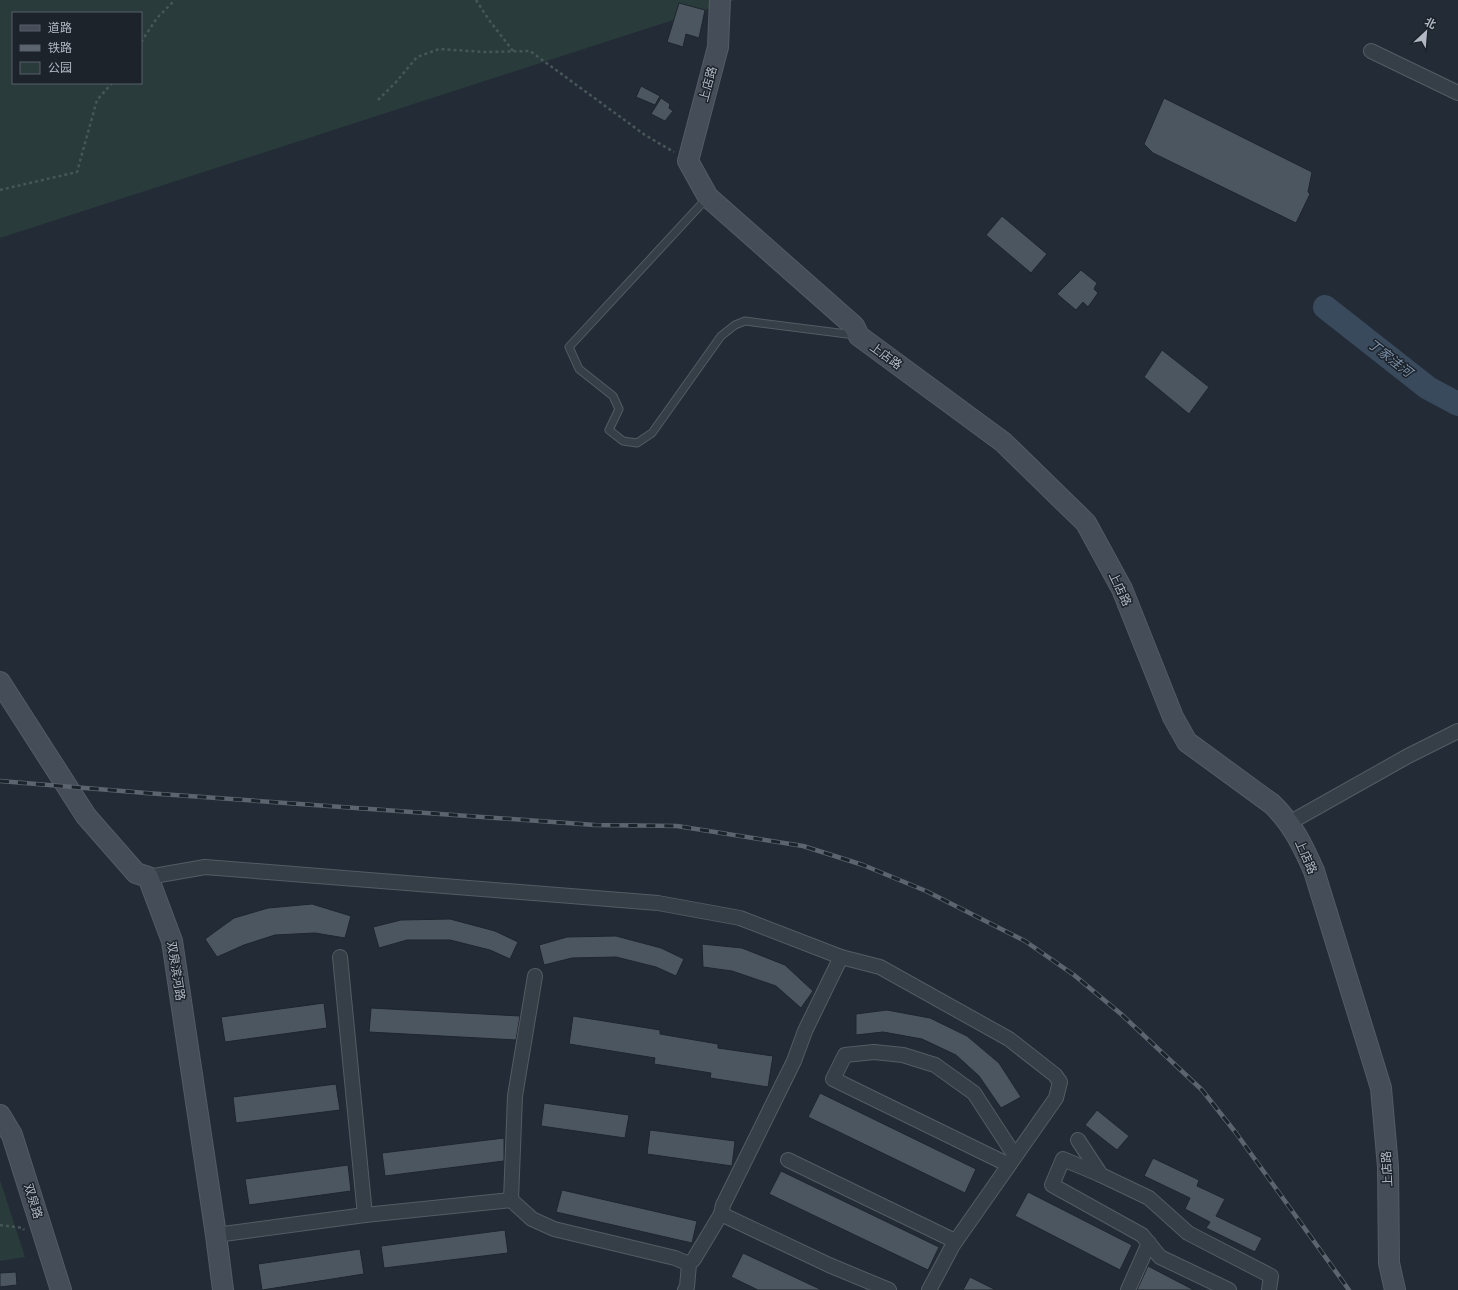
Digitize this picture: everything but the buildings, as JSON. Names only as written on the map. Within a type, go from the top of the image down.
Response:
[{"type":"street","name":"上店路","points":[[720,0],[718,47],[688,161],[708,197],[854,326],[859,336],[1003,442],[1086,523],[1122,589],[1173,717],[1187,742],[1272,804],[1283,814],[1300,840],[1314,871],[1381,1088],[1388,1167],[1389,1263],[1395,1290]]},
{"type":"street","points":[[1371,51],[1458,93]]},
{"type":"street","points":[[0,682],[86,816],[136,873],[148,877],[205,867],[658,903],[740,918],[841,957],[880,967],[1009,1039],[1055,1075],[1060,1082],[1056,1098],[956,1241],[929,1290]]},
{"type":"street","points":[[1289,823],[1408,756],[1458,731]]},
{"type":"street","name":"双泉滨河路","points":[[148,877],[172,941],[223,1290]]},
{"type":"street","points":[[340,956],[365,1215]]},
{"type":"street","points":[[688,1289],[689,1264],[694,1259],[721,1214],[722,1205],[794,1061],[805,1031],[841,957]]},
{"type":"street","points":[[511,1200],[515,1096],[535,976]]},
{"type":"street","points":[[874,1052],[904,1055],[935,1066],[974,1093],[1012,1160],[833,1079],[845,1055],[874,1052]]},
{"type":"street","name":"双泉路","points":[[0,1115],[12,1135],[61,1290]]},
{"type":"street","points":[[1078,1140],[1101,1175]]},
{"type":"street","points":[[1229,1290],[1160,1258],[1142,1235],[1052,1185],[1063,1159],[1149,1198],[1188,1233],[1271,1276],[1269,1290]]},
{"type":"street","points":[[788,1160],[956,1241]]},
{"type":"street","points":[[216,1236],[365,1215],[511,1200],[532,1219],[554,1229],[675,1258],[689,1264]]},
{"type":"street","points":[[721,1214],[829,1265],[890,1290]]},
{"type":"street","points":[[1128,1290],[1149,1243]]},
{"type":"lane","points":[[708,197],[569,347],[579,369],[614,396],[618,409],[608,430],[624,441],[637,443],[652,433],[722,336],[735,325],[745,321],[859,336]]},
{"type":"path","points":[[142,40],[157,18],[175,0]]},
{"type":"path","points":[[476,0],[513,52]]},
{"type":"path","points":[[378,100],[396,82],[417,57],[439,49],[485,52],[530,51],[645,135],[688,161]]},
{"type":"path","points":[[0,190],[77,172],[96,100],[111,84]]},
{"type":"path","points":[[0,1225],[23,1228],[26,1233]]},
{"type":"green space","points":[[0,0],[735,0],[0,238]]},
{"type":"green space","points":[[0,1180],[25,1257],[0,1261]]},
{"type":"waterway","name":"丁家洼河","points":[[1325,307],[1428,388],[1458,404]]},
{"type":"railway","points":[[0,781],[146,793],[595,825],[677,826],[803,846],[863,865],[926,891],[1025,941],[1074,975],[1121,1014],[1202,1090],[1236,1133],[1349,1290]]}]
